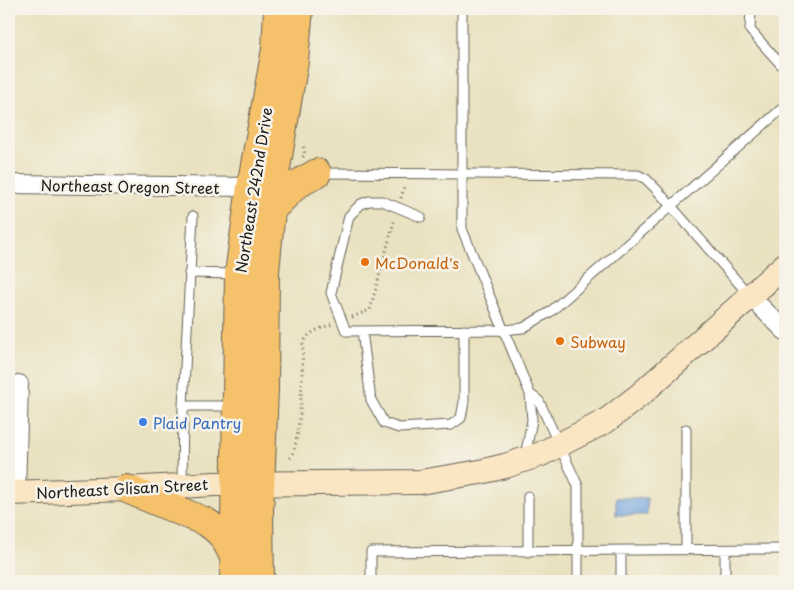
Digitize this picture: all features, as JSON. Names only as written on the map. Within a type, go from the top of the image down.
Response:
[{"type":"highway","name":"Northeast 242nd Drive","points":[[260,581],[237,406],[239,274],[251,187],[276,49],[278,9]]},
{"type":"highway","name":"Northeast 242nd Drive","points":[[234,569],[264,390],[265,271],[271,210],[281,135],[294,61],[299,9]]},
{"type":"highway","points":[[281,135],[286,151],[298,163],[317,173]]},
{"type":"highway","points":[[271,210],[296,185],[317,173]]},
{"type":"highway","points":[[127,489],[216,528],[226,538],[234,569]]},
{"type":"main road","name":"Northeast Glisan Street","points":[[12,493],[248,484],[420,482],[480,472],[524,460],[559,446],[606,421],[641,394],[785,265]]},
{"type":"street","name":"Northeast Oregon Street","points":[[9,184],[251,187]]},
{"type":"street","points":[[750,296],[785,331]]},
{"type":"street","points":[[12,493],[19,384]]},
{"type":"lane","points":[[462,9],[462,229],[530,394],[531,429],[524,460]]},
{"type":"lane","points":[[751,9],[750,30],[785,69]]},
{"type":"lane","points":[[421,217],[382,202],[369,201],[355,208],[349,216],[331,294],[346,331],[504,330],[523,328],[550,312],[785,106]]},
{"type":"lane","points":[[317,173],[638,175],[646,179],[750,296]]},
{"type":"lane","points":[[182,486],[183,406],[193,216]]},
{"type":"lane","points":[[189,273],[239,274]]},
{"type":"lane","points":[[362,331],[371,400],[384,423],[399,428],[451,425],[461,418],[464,402],[464,330]]},
{"type":"lane","points":[[530,394],[539,401],[578,486],[578,581]]},
{"type":"lane","points":[[183,406],[237,406]]},
{"type":"lane","points":[[686,428],[686,550]]},
{"type":"lane","points":[[528,496],[528,552]]},
{"type":"lane","points":[[371,581],[371,552],[785,549]]},
{"type":"lane","points":[[725,550],[725,581]]},
{"type":"lane","points":[[621,551],[622,581]]},
{"type":"water","points":[[616,498],[647,498],[647,515],[616,515]]},
{"type":"place","name":"McDonald's","points":[[365,262]]},
{"type":"place","name":"Subway","points":[[560,341]]},
{"type":"place","name":"Plaid Pantry","points":[[143,422]]}]
